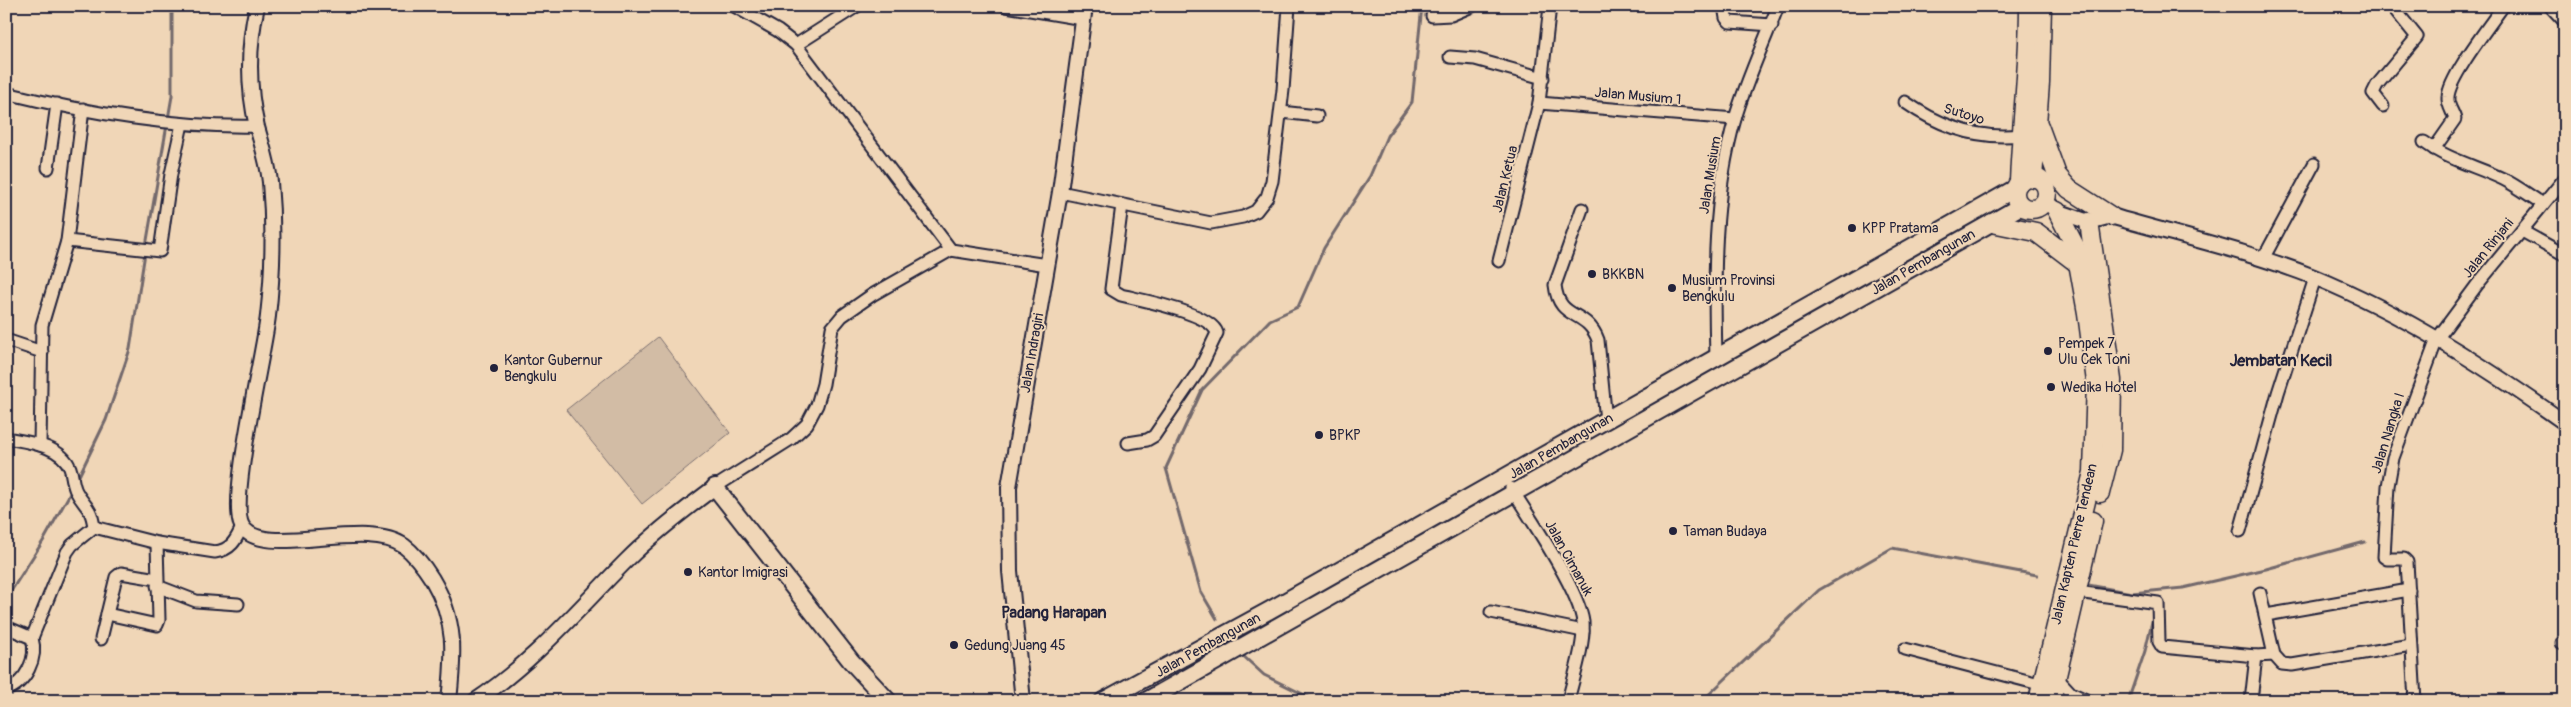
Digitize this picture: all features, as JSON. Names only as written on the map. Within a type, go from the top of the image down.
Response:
[{"type":"main road","points":[[2022,183],[2021,136],[2027,80],[2029,6]]},
{"type":"main road","points":[[2022,183],[2041,181],[2046,188],[2051,206],[2033,209],[2021,206],[2016,198],[2022,183],[2037,121],[2042,6]]},
{"type":"main road","points":[[2037,121],[2057,175],[2069,189],[2111,216]]},
{"type":"main road","name":"Jalan Pembangunan","points":[[1103,701],[1294,597],[2022,183]]},
{"type":"main road","name":"Jalan Pembangunan","points":[[1146,701],[2021,206]]},
{"type":"main road","name":"Jalan Kapten Pierre Tendean","points":[[2048,690],[2093,472],[2096,382],[2088,313],[2075,246],[2051,206]]},
{"type":"main road","name":"Jalan Kapten Pierre Tendean","points":[[2048,690],[2077,592],[2111,450],[2113,429],[2112,380],[2089,222]]},
{"type":"main road","points":[[1992,223],[2036,232],[2077,263]]},
{"type":"main road","points":[[1716,357],[1719,377]]},
{"type":"main road","points":[[715,487],[851,661],[888,701]]},
{"type":"main road","points":[[1294,597],[1303,611]]},
{"type":"street","points":[[94,527],[157,543],[215,552],[223,551],[236,540],[242,527],[238,506],[243,459],[266,336],[273,249],[270,181],[266,154],[257,126],[252,97],[250,58],[253,23],[257,6]]},
{"type":"street","points":[[796,45],[857,6]]},
{"type":"street","points":[[1006,6],[1084,13]]},
{"type":"street","points":[[1060,192],[1211,223],[1236,219],[1256,211],[1267,197],[1272,181],[1281,112],[1289,6]]},
{"type":"street","points":[[1432,16],[1451,15],[1472,6]]},
{"type":"street","name":"Jalan Ketua","points":[[1499,261],[1540,103],[1550,6]]},
{"type":"street","points":[[1724,6],[1726,18],[1730,22],[1772,25]]},
{"type":"street","name":"Jalan Musium","points":[[1716,357],[1714,281],[1718,212],[1729,141],[1735,119],[1778,6]]},
{"type":"street","points":[[2383,106],[2373,93],[2377,85],[2417,40],[2415,33],[2392,6]]},
{"type":"street","points":[[2434,150],[2455,119],[2448,98],[2450,88],[2466,59],[2504,6]]},
{"type":"street","points":[[2550,6],[2565,22]]},
{"type":"street","points":[[738,9],[778,31],[796,45],[951,250]]},
{"type":"street","name":"Jalan Indragiri","points":[[1023,701],[1010,571],[1009,488],[1060,192],[1084,13]]},
{"type":"street","points":[[1450,57],[1475,59],[1543,78]]},
{"type":"street","points":[[6,93],[83,109],[180,123],[221,127],[257,126]]},
{"type":"street","name":"Sutoyo","points":[[1905,102],[1939,123],[1988,137],[2021,136]]},
{"type":"street","name":"Jalan Musium 1","points":[[1540,103],[1735,119]]},
{"type":"street","points":[[48,168],[57,104]]},
{"type":"street","points":[[40,445],[44,318],[67,242],[83,109]]},
{"type":"street","points":[[1281,112],[1317,116]]},
{"type":"street","points":[[67,242],[160,251],[180,123]]},
{"type":"street","points":[[2424,142],[2434,150],[2470,167],[2503,179],[2543,204]]},
{"type":"street","points":[[2263,259],[2314,164]]},
{"type":"street","name":"Jalan Rinjani","points":[[2437,339],[2565,178]]},
{"type":"street","points":[[1122,205],[1111,289],[1121,295],[1194,316],[1212,324],[1216,333],[1200,369],[1154,436],[1147,440],[1128,443]]},
{"type":"street","points":[[2051,206],[2089,222],[2111,216],[2263,259],[2315,278],[2400,317],[2437,339],[2565,424]]},
{"type":"street","points":[[1582,209],[1555,285],[1556,298],[1564,310],[1585,320],[1595,332],[1598,340],[1606,420]]},
{"type":"street","points":[[2522,231],[2565,255]]},
{"type":"street","points":[[475,701],[508,676],[561,628],[648,539],[715,487],[792,439],[807,424],[817,405],[823,384],[831,333],[842,316],[872,295],[951,250],[1047,265]]},
{"type":"street","points":[[2240,531],[2278,393],[2315,278]]},
{"type":"street","name":"Jalan Nangka I","points":[[2409,590],[2406,560],[2386,559],[2388,486],[2394,458],[2437,339]]},
{"type":"street","points":[[6,340],[42,352]]},
{"type":"street","points":[[6,438],[40,445],[55,452],[64,459],[70,467],[72,484],[80,498],[89,507],[94,527]]},
{"type":"street","name":"Jalan Cimanuk","points":[[1505,478],[1570,586],[1580,610],[1582,631],[1568,701]]},
{"type":"street","points":[[6,690],[16,685],[26,673],[35,649],[32,638],[67,552],[72,545],[94,527]]},
{"type":"street","points":[[242,527],[252,535],[264,540],[366,534],[381,536],[404,546],[428,574],[448,614],[454,644],[449,701]]},
{"type":"street","points":[[107,614],[155,626],[159,620],[157,543]]},
{"type":"street","points":[[101,639],[113,584],[118,574],[121,573],[157,582],[196,601],[238,604]]},
{"type":"street","points":[[2266,615],[2409,590],[2415,701]]},
{"type":"street","points":[[2077,592],[2158,603],[2159,642],[2162,647],[2256,656],[2274,655]]},
{"type":"street","points":[[2260,593],[2274,655],[2279,663],[2292,666],[2411,645]]},
{"type":"street","points":[[1491,612],[1582,631]]},
{"type":"street","points":[[6,627],[32,638]]},
{"type":"street","points":[[1905,649],[2048,690],[2071,693],[2088,701]]},
{"type":"street","points":[[2251,701],[2256,656]]},
{"type":"shaded area","points":[[658,337],[730,433],[642,504],[566,410]]},
{"type":"waterway","points":[[1217,619],[1201,592],[1166,468],[1202,390],[1270,320],[1298,307],[1324,248],[1370,176],[1387,136],[1412,102],[1422,6]]},
{"type":"waterway","points":[[146,246],[172,96],[172,12]]},
{"type":"waterway","points":[[77,480],[106,420],[130,349],[145,253]]},
{"type":"waterway","points":[[6,599],[45,538],[72,490]]},
{"type":"waterway","points":[[2083,584],[2132,593],[2183,588],[2266,569],[2365,542]]},
{"type":"waterway","points":[[1702,701],[1819,590],[1892,548],[2037,575]]},
{"type":"waterway","points":[[2128,701],[2145,651],[2154,613]]},
{"type":"waterway","points":[[1240,653],[1264,675],[1317,701]]},
{"type":"place","name":"KPP Pratama","points":[[1852,228]]},
{"type":"place","name":"BKKBN","points":[[1592,274]]},
{"type":"place","name":"Musium Provinsi Bengkulu","points":[[1672,288]]},
{"type":"place","name":"Pempek 7 Ulu Cek Toni","points":[[2048,351]]},
{"type":"place","name":"Kantor Gubernur Bengkulu","points":[[494,368]]},
{"type":"place","name":"Wedika Hotel","points":[[2051,387]]},
{"type":"place","name":"BPKP","points":[[1319,435]]},
{"type":"place","name":"Taman Budaya","points":[[1673,531]]},
{"type":"place","name":"Kantor Imigrasi","points":[[688,572]]},
{"type":"place","name":"Gedung Juang 45","points":[[954,645]]},
{"type":"district","name":"Jembatan Kecil","points":[[2281,361]]},
{"type":"district","name":"Padang Harapan","points":[[1054,613]]}]
